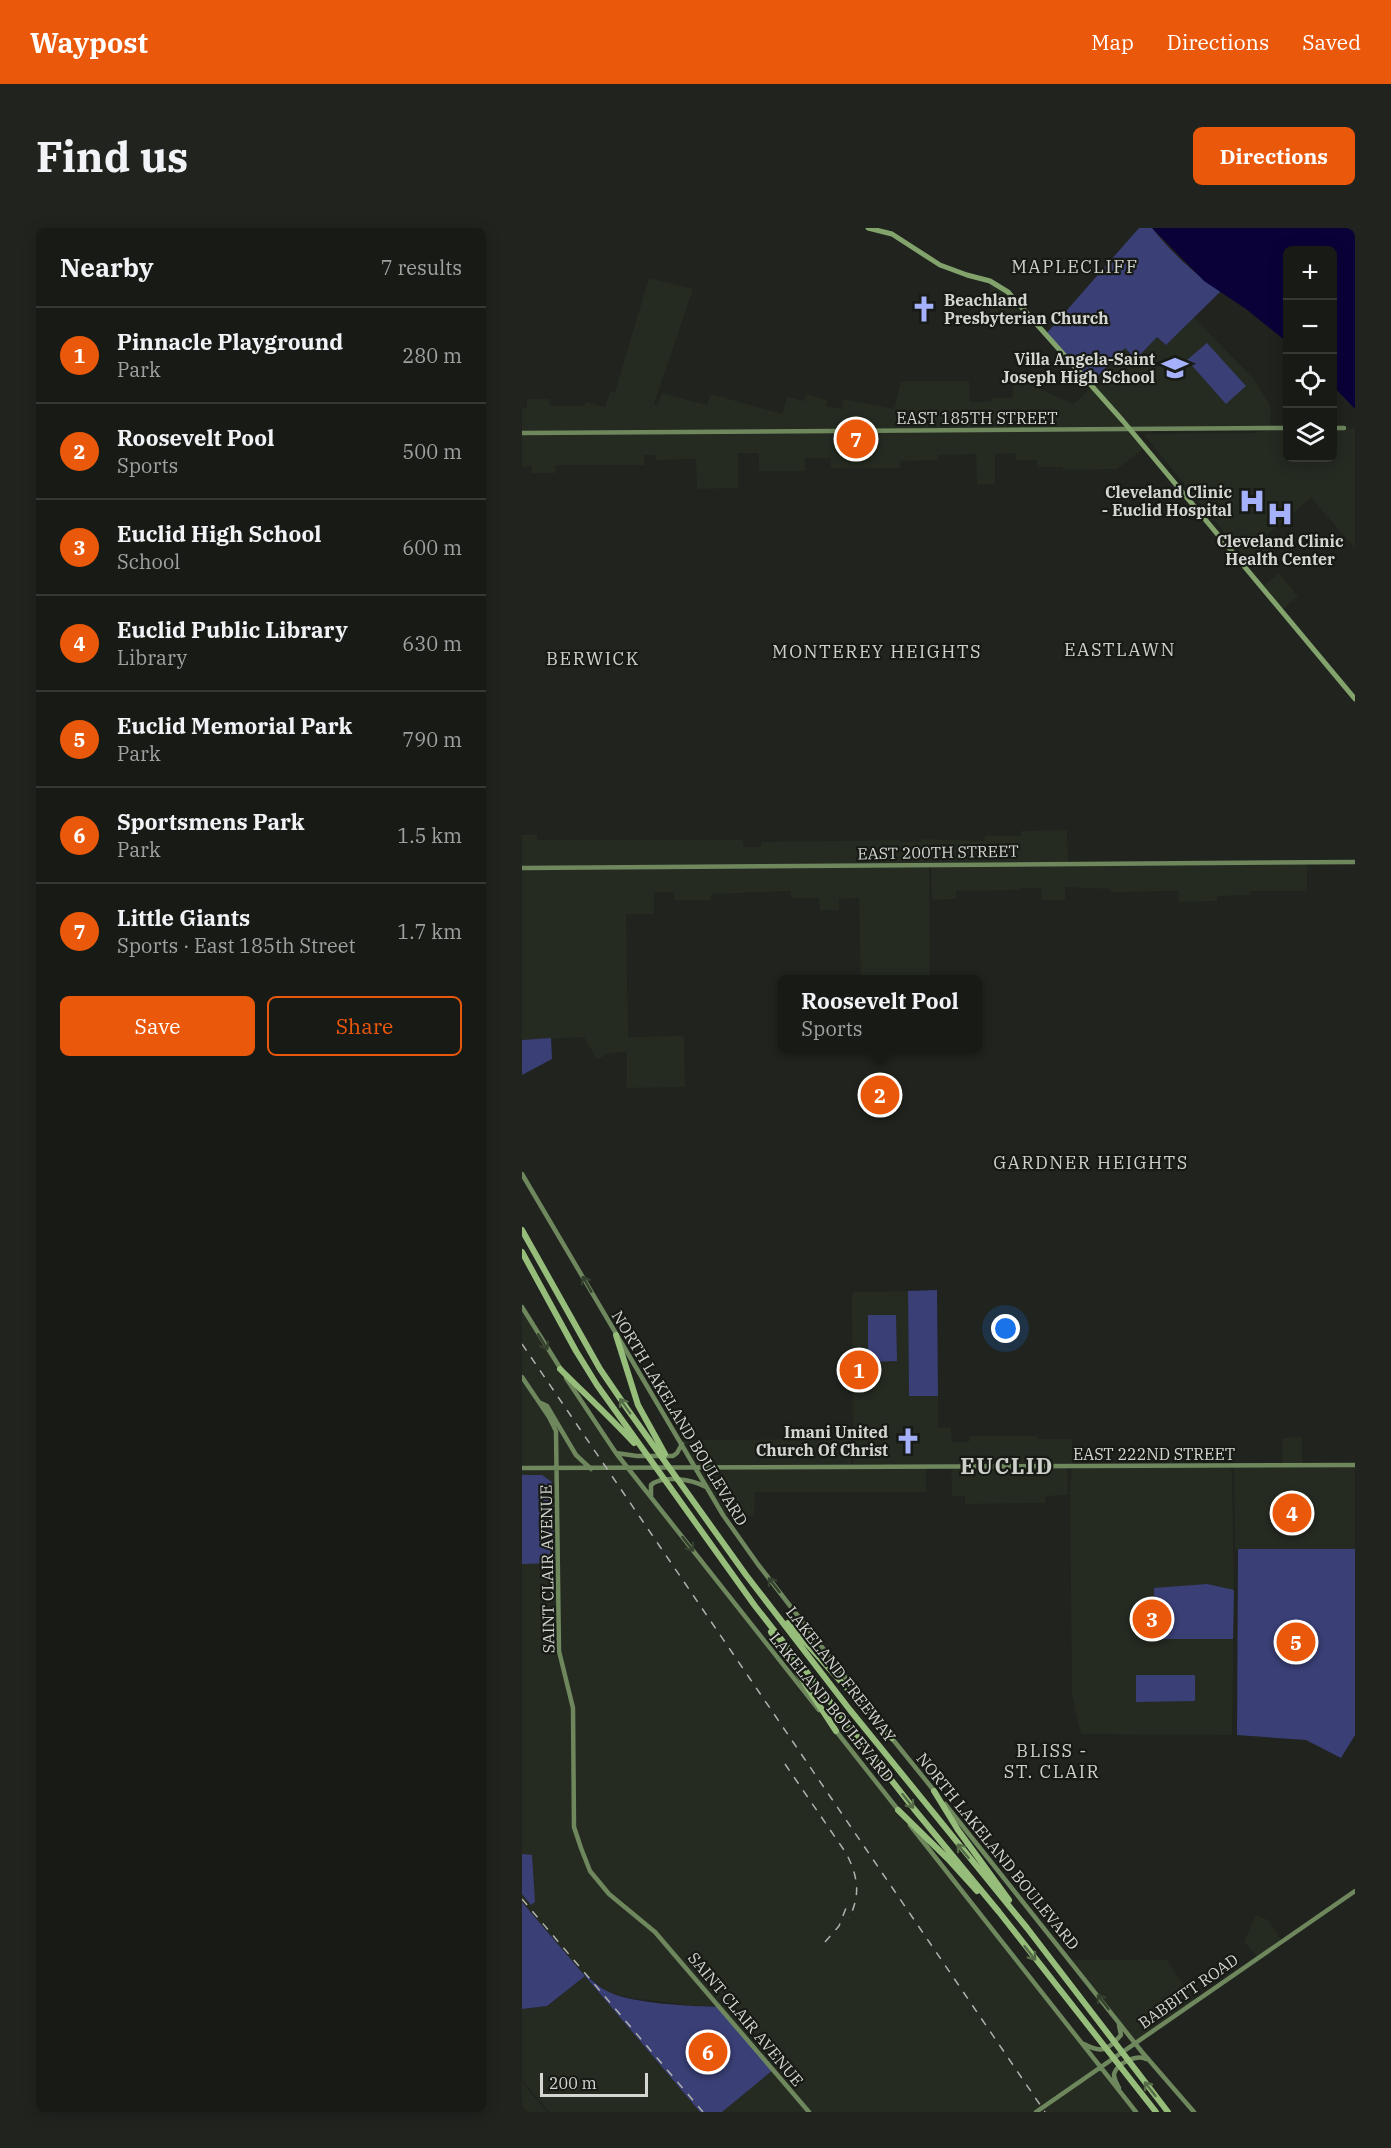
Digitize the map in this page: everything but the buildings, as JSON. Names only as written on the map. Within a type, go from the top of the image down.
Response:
[{"type":"highway","points":[[522,1230],[600,1369],[662,1453]]},
{"type":"highway","name":"LAKELAND FREEWAY","points":[[522,1252],[576,1351],[645,1453],[755,1606],[1156,2112]]},
{"type":"highway","points":[[616,1335],[638,1405],[662,1453]]},
{"type":"highway","points":[[560,1369],[645,1453]]},
{"type":"highway","name":"LAKELAND FREEWAY","points":[[662,1453],[768,1603],[850,1710],[1027,1928],[1168,2112]]},
{"type":"highway","points":[[768,1603],[892,1738]]},
{"type":"highway","points":[[755,1606],[836,1731]]},
{"type":"highway","points":[[934,1791],[958,1830],[1027,1928]]},
{"type":"highway","points":[[898,1810],[999,1912]]},
{"type":"main road","points":[[868,228],[901,238],[940,265],[1001,286],[1129,429],[1355,699]]},
{"type":"street","name":"EAST 185TH STREET","points":[[522,433],[1283,428]]},
{"type":"street","points":[[1337,428],[1344,428]]},
{"type":"street","name":"EAST 200TH STREET","points":[[522,868],[1355,862]]},
{"type":"street","name":"NORTH LAKELAND BOULEVARD","points":[[522,1174],[706,1487],[744,1545],[934,1791],[1134,2042],[1194,2112]]},
{"type":"street","name":"LAKELAND BOULEVARD","points":[[522,1307],[560,1369],[628,1469],[1136,2112]]},
{"type":"street","name":"SAINT CLAIR AVENUE","points":[[522,1377],[556,1431],[559,1651],[573,1708],[574,1827],[581,1848],[590,1871],[609,1894],[655,1932],[809,2112]]},
{"type":"street","points":[[539,1402],[547,1407],[576,1455],[591,1469]]},
{"type":"street","points":[[616,1453],[637,1456],[673,1456],[682,1444]]},
{"type":"street","name":"EAST 222ND STREET","points":[[522,1468],[1355,1465]]},
{"type":"street","points":[[652,1498],[651,1485],[657,1480],[688,1480],[706,1487]]},
{"type":"street","name":"BABBITT ROAD","points":[[1036,2112],[1355,1891]]},
{"type":"street","points":[[1081,2043],[1094,2050],[1104,2049],[1121,2035],[1117,2019]]},
{"type":"street","points":[[1123,2096],[1114,2077],[1116,2071],[1126,2061],[1137,2057],[1145,2058],[1153,2065]]},
{"type":"shaded area","points":[[1139,228],[1152,228],[1184,262],[1221,291],[1166,345],[1157,337],[1136,359],[1125,348],[1090,384],[1046,334]]},
{"type":"shaded area","points":[[1152,228],[1355,228],[1355,409],[1337,390],[1337,246],[1283,246],[1283,339],[1246,309],[1204,281]]},
{"type":"shaded area","points":[[649,278],[693,289],[654,404],[657,406],[662,393],[707,405],[711,394],[782,414],[787,397],[804,401],[806,394],[827,400],[826,406],[842,409],[844,399],[894,409],[901,381],[969,381],[970,402],[991,402],[991,398],[1013,398],[1013,377],[1073,404],[1092,387],[1091,385],[1125,348],[1157,337],[1166,345],[1194,318],[1253,378],[1271,407],[1270,428],[1129,429],[1144,448],[1117,469],[1063,470],[1063,467],[1037,467],[1037,460],[1016,460],[1016,453],[995,454],[995,484],[977,484],[976,454],[938,455],[938,460],[900,461],[900,468],[831,468],[831,458],[805,458],[805,471],[759,471],[759,453],[738,453],[738,488],[697,489],[696,459],[656,460],[655,455],[644,455],[644,465],[555,465],[555,473],[532,473],[532,466],[522,467],[522,408],[527,408],[527,399],[549,399],[550,406],[584,406],[586,402],[605,407],[610,391],[615,392]]},
{"type":"shaded area","points":[[990,281],[1001,286],[1031,317],[1023,326],[1012,326],[1012,322],[990,322]]},
{"type":"shaded area","points":[[1207,343],[1246,386],[1226,404],[1187,360]]},
{"type":"shaded area","name":"Cleveland Clinic - Euclid Hospital","points":[[1355,428],[1355,548],[1311,498],[1262,539],[1274,554],[1255,570],[1145,436],[1148,434],[1254,433],[1283,430],[1283,462],[1337,462],[1337,429]]},
{"type":"shaded area","points":[[1279,573],[1298,596],[1282,610],[1262,587]]},
{"type":"shaded area","points":[[1067,830],[1068,863],[1307,862],[1307,891],[1250,891],[1250,895],[1217,896],[1217,901],[1179,902],[1179,891],[1111,892],[1111,889],[1065,887],[1065,900],[1042,900],[1041,888],[1020,888],[1020,890],[956,891],[956,899],[932,900],[931,864],[859,868],[929,867],[930,975],[861,975],[859,898],[839,899],[839,910],[820,910],[819,898],[791,898],[791,891],[711,894],[711,900],[675,900],[674,892],[654,892],[654,914],[626,914],[628,1037],[684,1036],[685,1087],[627,1088],[627,1052],[609,1053],[597,1060],[584,1037],[522,1040],[522,835],[537,835],[537,840],[743,840],[744,847],[761,847],[761,842],[900,840],[900,842],[921,842],[922,839],[984,841],[985,836],[1021,836],[1021,831]]},
{"type":"shaded area","points":[[551,1038],[552,1059],[522,1075],[522,1040]]},
{"type":"shaded area","points":[[871,1089],[890,1089],[890,1105],[879,1105],[879,1100],[870,1100]]},
{"type":"shaded area","points":[[937,1290],[938,1396],[909,1396],[908,1291]]},
{"type":"shaded area","points":[[908,1291],[909,1396],[938,1396],[938,1428],[951,1428],[952,1442],[969,1442],[970,1436],[1037,1436],[1037,1439],[1072,1439],[1073,1466],[1067,1467],[1068,1495],[1046,1496],[1045,1503],[965,1504],[965,1496],[952,1496],[951,1467],[926,1467],[926,1492],[755,1492],[754,1516],[723,1515],[679,1440],[851,1439],[851,1467],[883,1467],[883,1464],[854,1464],[853,1460],[852,1297],[853,1292]]},
{"type":"shaded area","points":[[522,1307],[596,1425],[1135,2112],[722,2112],[773,2070],[720,2007],[631,1998],[610,1993],[585,1976],[522,1902]]},
{"type":"shaded area","points":[[868,1315],[896,1315],[897,1361],[868,1362]]},
{"type":"shaded area","points":[[1302,1437],[1302,1466],[1355,1465],[1355,1550],[1235,1549],[1234,1465],[1282,1465],[1283,1438]]},
{"type":"shaded area","points":[[1072,1468],[1230,1468],[1232,1472],[1234,1600],[1232,1735],[1081,1734],[1072,1695],[1070,1489]]},
{"type":"shaded area","points":[[522,1475],[542,1475],[552,1482],[555,1563],[522,1564]]},
{"type":"shaded area","points":[[1238,1549],[1355,1549],[1355,1735],[1341,1758],[1306,1740],[1237,1735]]},
{"type":"shaded area","points":[[1207,1584],[1234,1590],[1233,1639],[1155,1639],[1154,1588]]},
{"type":"shaded area","points":[[1136,1675],[1195,1675],[1195,1701],[1136,1702]]},
{"type":"shaded area","points":[[522,1854],[532,1855],[535,1902],[531,1905],[522,1894]]},
{"type":"shaded area","points":[[522,1902],[585,1976],[547,2006],[522,2009]]},
{"type":"shaded area","points":[[1256,1915],[1268,1920],[1282,1941],[1257,1957],[1244,1942]]},
{"type":"shaded area","points":[[1070,1960],[1167,1960],[1195,2001],[1135,2042]]},
{"type":"shaded area","points":[[585,1976],[700,2112],[549,2112],[522,2080],[522,2009],[547,2006]]},
{"type":"shaded area","points":[[585,1976],[609,1992],[633,1999],[663,2004],[720,2007],[773,2070],[722,2112],[700,2112]]},
{"type":"shaded area","points":[[522,2082],[547,2112],[522,2112]]},
{"type":"railway","points":[[522,1344],[1045,2112]]},
{"type":"railway","points":[[785,1764],[850,1861],[856,1893],[849,1918]]},
{"type":"railway","points":[[522,1899],[703,2112]]},
{"type":"railway","points":[[825,1942],[839,1926],[846,1908]]},
{"type":"place","name":"Beachland Presbyterian Church","points":[[924,309]]},
{"type":"place","name":"Villa Angela-Saint Joseph High School","points":[[1175,368]]},
{"type":"place","name":"Little Giants","points":[[856,439]]},
{"type":"place","name":"Cleveland Clinic - Euclid Hospital","points":[[1252,501]]},
{"type":"place","name":"Cleveland Clinic Health Center","points":[[1280,514]]},
{"type":"place","name":"Roosevelt Pool","points":[[880,1095]]},
{"type":"place","name":"Pinnacle Playground","points":[[859,1370]]},
{"type":"place","name":"Imani United Church Of Christ","points":[[908,1441]]},
{"type":"place","name":"Euclid Public Library","points":[[1292,1513]]},
{"type":"place","name":"Euclid High School","points":[[1152,1619]]},
{"type":"place","name":"Euclid Memorial Park","points":[[1296,1642]]},
{"type":"place","name":"Sportsmens Park","points":[[708,2052]]},
{"type":"district","name":"MAPLECLIFF","points":[[1075,267]]},
{"type":"district","name":"EASTLAWN","points":[[1120,650]]},
{"type":"district","name":"MONTEREY HEIGHTS","points":[[877,652]]},
{"type":"district","name":"BERWICK","points":[[593,659]]},
{"type":"district","name":"GARDNER HEIGHTS","points":[[1091,1163]]},
{"type":"district","name":"EUCLID","points":[[1007,1466]]},
{"type":"district","name":"BLISS - ST. CLAIR","points":[[1052,1762]]}]
